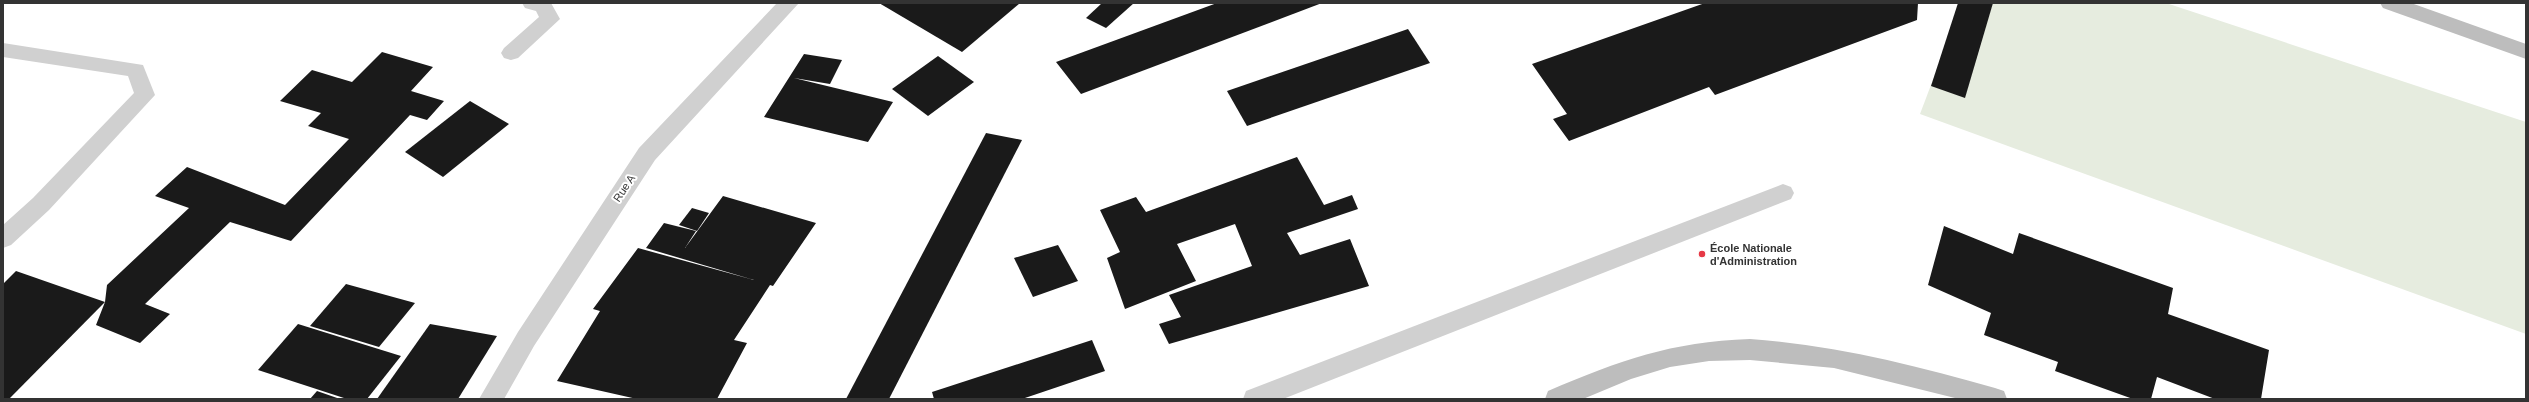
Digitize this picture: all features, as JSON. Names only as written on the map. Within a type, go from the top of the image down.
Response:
[{"type":"street","points":[[511,53],[550,19],[544,6],[532,3]]},
{"type":"street","name":"Rue A","points":[[492,399],[526,339],[647,154],[790,3]]},
{"type":"street","points":[[2390,3],[2526,52]]},
{"type":"street","points":[[3,50],[136,70],[145,95],[41,204],[3,239]]},
{"type":"street","points":[[1255,399],[1783,193]]},
{"type":"street","points":[[1556,399],[1612,375],[1670,357],[1717,350],[1762,350],[1847,361],[1925,379],[1995,399]]},
{"type":"shaded area","points":[[1962,3],[2166,3],[2526,122],[2526,334],[1920,114]]},
{"type":"building","points":[[879,3],[1020,3],[962,52]]},
{"type":"building","points":[[1102,3],[1134,3],[1106,28],[1086,18]]},
{"type":"building","points":[[1217,3],[1322,3],[1081,94],[1056,62]]},
{"type":"building","points":[[1705,3],[1918,3],[1917,20],[1715,95],[1709,87],[1569,141],[1553,119],[1567,114],[1532,64]]},
{"type":"building","points":[[1958,3],[1993,3],[1965,98],[1931,86]]},
{"type":"building","points":[[1408,29],[1430,63],[1247,126],[1227,91]]},
{"type":"building","points":[[382,52],[433,67],[411,91],[444,101],[427,120],[410,115],[291,241],[230,222],[145,304],[170,314],[140,343],[96,325],[105,302],[107,285],[189,208],[155,196],[187,167],[285,205],[349,139],[308,126],[321,113],[280,101],[312,70],[352,82]]},
{"type":"building","points":[[804,54],[842,60],[830,84],[794,78],[893,102],[868,142],[764,117]]},
{"type":"building","points":[[938,56],[974,82],[928,116],[892,89]]},
{"type":"building","points":[[470,101],[509,124],[443,177],[405,152]]},
{"type":"building","points":[[986,133],[1022,140],[889,399],[846,399]]},
{"type":"building","points":[[1297,157],[1324,205],[1352,195],[1358,209],[1287,233],[1300,255],[1350,239],[1369,286],[1169,344],[1159,324],[1181,317],[1169,295],[1252,266],[1235,224],[1177,244],[1196,281],[1125,309],[1107,258],[1120,252],[1100,210],[1136,197],[1146,212]]},
{"type":"building","points":[[723,196],[816,223],[773,286],[770,285],[734,340],[747,343],[717,399],[637,399],[557,381],[600,311],[593,309],[638,248],[754,280],[646,248],[664,223],[696,231],[685,248]]},
{"type":"building","points":[[692,208],[709,213],[697,231],[679,225]]},
{"type":"building","points":[[1944,226],[2013,254],[2019,233],[2173,288],[2168,314],[2269,350],[2261,399],[2215,399],[2157,377],[2151,399],[2133,399],[2055,371],[2058,362],[1984,335],[1991,313],[1928,285]]},
{"type":"building","points":[[1058,245],[1078,281],[1033,297],[1014,258]]},
{"type":"building","points":[[16,271],[105,302],[9,399],[3,399],[3,284]]},
{"type":"building","points":[[346,284],[415,303],[379,347],[310,326]]},
{"type":"building","points":[[298,324],[401,356],[367,399],[347,399],[258,370]]},
{"type":"building","points":[[430,324],[497,336],[458,399],[377,399]]},
{"type":"building","points":[[1092,340],[1105,371],[1022,399],[934,399],[932,392]]},
{"type":"building","points":[[317,391],[340,399],[310,399]]},
{"type":"place","name":"École Nationale d'Administration","points":[[1702,254]]}]
